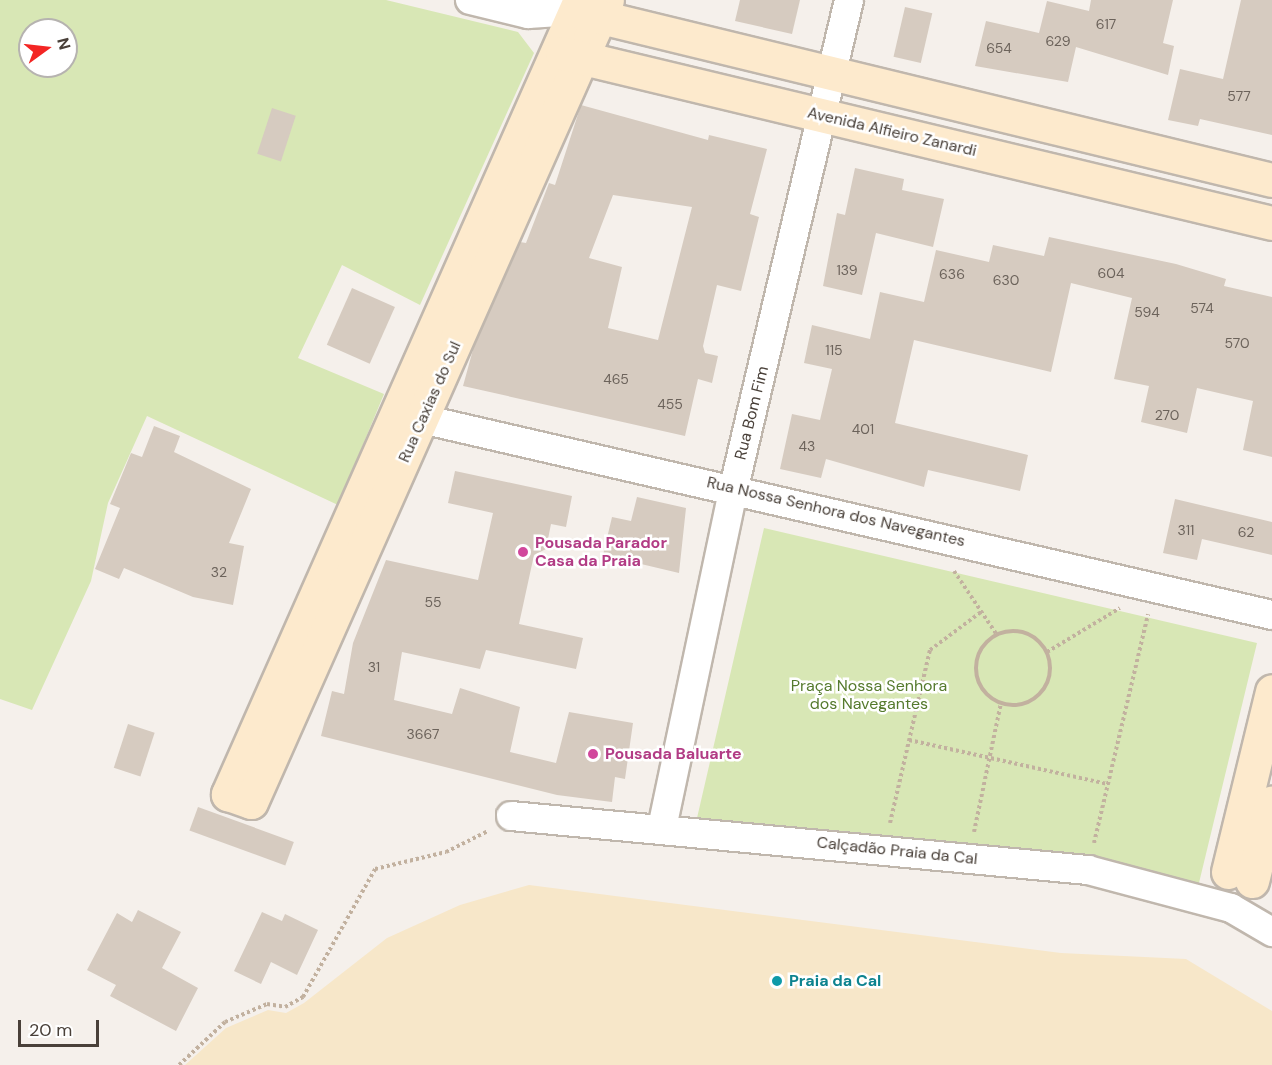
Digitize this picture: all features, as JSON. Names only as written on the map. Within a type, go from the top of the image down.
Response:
[{"type":"street","points":[[470,0],[528,15],[590,7],[833,72],[1272,180]]},
{"type":"street","name":"Rua Bom Fim","points":[[662,828],[734,487],[825,116],[849,0]]},
{"type":"street","name":"Rua Caxias do Sul","points":[[240,798],[571,56],[590,7]]},
{"type":"street","points":[[528,15],[571,56]]},
{"type":"street","name":"Avenida Alfieiro Zanardi","points":[[571,56],[1272,223]]},
{"type":"street","name":"Rua Nossa Senhora dos Navegantes","points":[[410,417],[734,487],[1272,615]]},
{"type":"street","points":[[1272,691],[1240,876],[1272,802]]},
{"type":"street","name":"Calçadão Praia da Cal","points":[[511,816],[662,828],[1088,870],[1231,908],[1272,932]]},
{"type":"path","points":[[928,533],[997,635]]},
{"type":"path","points":[[1047,653],[1154,587]]},
{"type":"path","points":[[1088,870],[1154,587]]},
{"type":"path","points":[[884,850],[930,650],[981,612]]},
{"type":"path","points":[[997,635],[1031,635],[1047,653],[1049,677],[1040,693],[1026,703],[1001,703],[982,688],[976,664],[997,635]]},
{"type":"path","points":[[969,858],[1001,703]]},
{"type":"path","points":[[909,740],[1108,784]]},
{"type":"path","points":[[179,1065],[225,1022],[267,1004],[285,1007],[303,997],[375,869],[446,852],[511,816]]},
{"type":"green space","points":[[0,0],[386,0],[518,32],[534,53],[420,305],[342,265],[298,358],[384,394],[338,505],[147,416],[108,503],[91,581],[32,710],[0,699]]},
{"type":"green space","name":"Praça Nossa Senhora dos Navegantes","points":[[764,528],[1257,643],[1198,887],[1078,858],[697,818]]},
{"type":"sand","name":"Praia da Cal","points":[[529,885],[1061,953],[1186,959],[1272,1011],[1272,1065],[185,1065],[226,1028],[268,1010],[286,1013],[304,1003],[387,938],[460,905]]},
{"type":"building","points":[[740,0],[800,0],[792,34],[735,21]]},
{"type":"building","points":[[1091,0],[1173,0],[1163,43],[1174,46],[1168,75],[1076,47],[1068,82],[975,66],[986,21],[1039,33],[1047,1],[1089,11]]},
{"type":"building","points":[[1241,0],[1272,0],[1272,135],[1200,119],[1198,126],[1168,120],[1180,69],[1223,79]]},
{"type":"building","points":[[905,7],[932,13],[921,63],[894,57]]},
{"type":"building","points":[[581,105],[708,140],[709,135],[767,149],[750,214],[759,217],[741,291],[717,285],[703,346],[705,353],[718,356],[712,383],[698,379],[685,436],[463,386],[474,346],[520,242],[526,243],[549,183],[555,185]],"holes":[[[613,195],[692,207],[658,340],[608,328],[622,267],[589,258]]]},
{"type":"building","points":[[272,108],[296,116],[281,161],[257,154]]},
{"type":"building","points":[[855,168],[904,179],[902,190],[944,199],[933,247],[876,233],[862,295],[823,286],[837,213],[845,215]]},
{"type":"building","points":[[1049,237],[1176,264],[1226,279],[1224,286],[1272,297],[1272,457],[1243,450],[1253,401],[1197,388],[1187,433],[1141,422],[1149,386],[1114,379],[1132,298],[1071,283],[1051,372],[914,340],[895,423],[1028,455],[1020,491],[928,470],[924,487],[826,459],[821,478],[780,469],[792,414],[820,420],[832,369],[804,363],[812,325],[870,339],[880,292],[924,302],[936,250],[989,262],[993,245],[1044,256]]},
{"type":"building","points":[[352,288],[395,307],[370,364],[327,345]]},
{"type":"building","points":[[154,426],[180,436],[174,452],[251,489],[229,543],[244,546],[233,605],[193,597],[124,568],[119,579],[95,569],[120,508],[110,504],[131,453],[142,457]]},
{"type":"building","points":[[455,471],[572,496],[566,527],[551,524],[546,549],[534,555],[519,624],[583,638],[576,669],[486,650],[480,669],[402,652],[394,700],[452,714],[460,688],[520,707],[510,752],[556,763],[569,712],[633,723],[625,779],[615,777],[612,802],[557,795],[321,736],[332,691],[344,694],[353,643],[386,560],[478,580],[493,513],[448,503]]},
{"type":"building","points":[[637,497],[686,508],[679,573],[603,555],[612,517],[631,521]]},
{"type":"building","points":[[1175,499],[1272,522],[1272,555],[1202,539],[1197,560],[1163,553]]},
{"type":"building","points":[[128,724],[155,733],[140,776],[114,768]]},
{"type":"building","points":[[198,807],[294,842],[285,865],[189,830]]},
{"type":"building","points":[[138,910],[181,932],[162,968],[198,988],[176,1031],[110,996],[116,985],[87,970],[117,913],[132,922]]},
{"type":"building","points":[[262,912],[282,921],[285,914],[318,930],[297,975],[271,962],[261,984],[234,971]]},
{"type":"place","name":"Pousada Parador Casa da Praia","points":[[523,552]]},
{"type":"place","name":"Pousada Baluarte","points":[[593,754]]},
{"type":"place","name":"Praia da Cal","points":[[777,981]]}]
